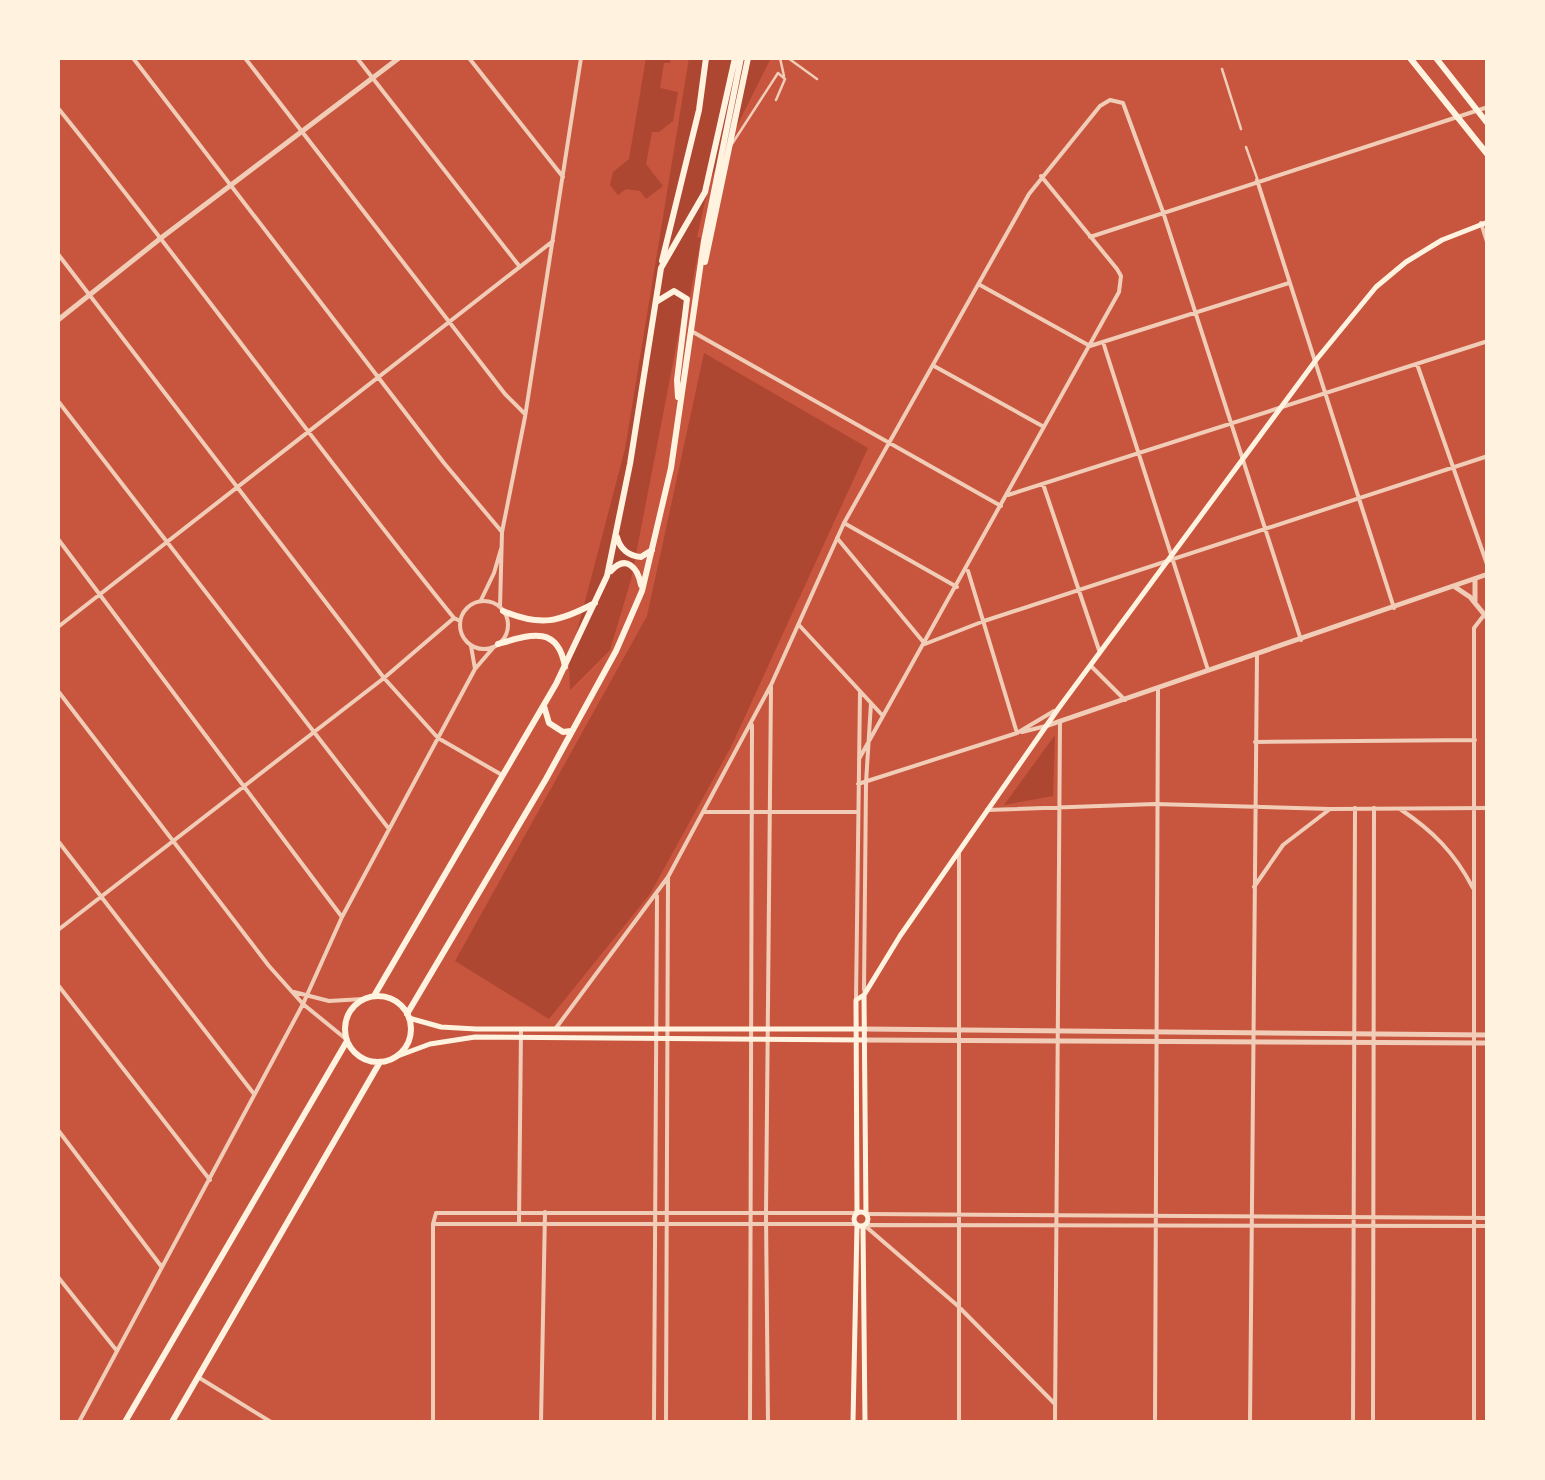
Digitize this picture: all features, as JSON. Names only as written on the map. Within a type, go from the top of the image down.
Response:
[{"type":"main road","points":[[374,996],[544,705],[607,576],[661,268],[699,110],[706,58]]},
{"type":"main road","points":[[661,268],[700,204],[710,179],[742,58]]},
{"type":"main road","points":[[697,287],[716,217],[742,58]]},
{"type":"main road","points":[[394,1057],[407,1044],[408,1016],[616,652],[642,591],[671,468],[697,287],[742,58]]},
{"type":"main road","points":[[1410,58],[1488,155]]},
{"type":"main road","points":[[1436,58],[1488,124]]},
{"type":"main road","points":[[865,1422],[861,1225],[856,1213],[856,1000],[864,995],[959,849],[1058,709],[1316,360],[1376,288],[1406,262],[1442,240],[1484,223]]},
{"type":"main road","points":[[656,302],[674,291],[687,299],[677,380],[679,403]]},
{"type":"main road","points":[[617,536],[624,550],[634,556],[641,557],[652,549]]},
{"type":"main road","points":[[607,576],[615,566],[628,564],[638,571],[642,591]]},
{"type":"main road","points":[[502,609],[540,623],[596,603]]},
{"type":"main road","points":[[496,646],[532,635],[550,638],[563,652],[565,667]]},
{"type":"main road","points":[[544,705],[550,724],[563,732],[571,731]]},
{"type":"main road","points":[[853,1422],[861,1225],[866,1214],[864,995]]},
{"type":"main road","points":[[125,1422],[347,1040],[346,1019],[363,999],[374,996],[394,1000],[408,1016],[441,1027],[550,1036],[865,1040]]},
{"type":"main road","points":[[347,1040],[364,1059],[380,1062],[455,1039],[556,1028],[864,1029]]},
{"type":"main road","points":[[172,1422],[380,1062]]},
{"type":"main road","points":[[856,1213],[866,1214]]},
{"type":"street","points":[[133,58],[444,464],[502,532]]},
{"type":"street","points":[[245,58],[448,322],[525,414]]},
{"type":"street","points":[[356,58],[520,267]]},
{"type":"street","points":[[58,320],[399,58]]},
{"type":"street","points":[[470,58],[563,177]]},
{"type":"street","points":[[79,1422],[307,996],[342,917],[475,668],[507,632],[502,609],[502,532],[525,414],[580,58]]},
{"type":"street","points":[[550,1036],[668,877],[771,685],[844,522],[1041,176],[1100,106],[1110,100],[1123,103],[1163,212],[1301,640]]},
{"type":"street","points":[[1090,236],[1488,107]]},
{"type":"street","points":[[58,108],[307,433],[457,619],[471,646],[475,668]]},
{"type":"street","points":[[858,759],[926,644],[1122,285],[1117,268],[1041,176]]},
{"type":"street","points":[[1258,180],[1394,608]]},
{"type":"street","points":[[1484,223],[1488,245]]},
{"type":"street","points":[[58,627],[553,241]]},
{"type":"street","points":[[58,254],[384,678],[438,738],[503,775]]},
{"type":"street","points":[[978,284],[1090,346],[1289,283]]},
{"type":"street","points":[[693,332],[1001,506]]},
{"type":"street","points":[[1008,495],[1488,341]]},
{"type":"street","points":[[1103,342],[1208,670]]},
{"type":"street","points":[[858,784],[1125,700],[1454,587],[1488,571],[1417,364]]},
{"type":"street","points":[[932,365],[1044,427]]},
{"type":"street","points":[[58,401],[390,829]]},
{"type":"street","points":[[926,644],[984,621],[1488,456]]},
{"type":"street","points":[[1043,484],[1101,654]]},
{"type":"street","points":[[844,522],[957,587]]},
{"type":"street","points":[[836,538],[926,644]]},
{"type":"street","points":[[58,539],[342,917]]},
{"type":"street","points":[[58,930],[479,602],[494,573],[502,544]]},
{"type":"street","points":[[967,569],[1018,733]]},
{"type":"street","points":[[1474,1422],[1474,628],[1486,617],[1472,590],[1475,579]]},
{"type":"street","points":[[1454,587],[1476,602]]},
{"type":"street","points":[[479,602],[502,609]]},
{"type":"street","points":[[799,625],[883,716]]},
{"type":"street","points":[[471,646],[496,646]]},
{"type":"street","points":[[1250,1422],[1256,654]]},
{"type":"street","points":[[1092,667],[1125,700]]},
{"type":"street","points":[[768,1422],[766,1168],[771,685]]},
{"type":"street","points":[[1155,1422],[1158,688]]},
{"type":"street","points":[[58,691],[246,938],[302,1004],[347,1040]]},
{"type":"street","points":[[856,1000],[860,692]]},
{"type":"street","points":[[864,995],[870,703]]},
{"type":"street","points":[[1018,733],[1058,709]]},
{"type":"street","points":[[750,1422],[752,720]]},
{"type":"street","points":[[1055,1422],[1060,721]]},
{"type":"street","points":[[1255,742],[1475,740]]},
{"type":"street","points":[[986,810],[1155,804],[1488,808]]},
{"type":"street","points":[[1353,1422],[1355,808]]},
{"type":"street","points":[[1373,1422],[1374,808]]},
{"type":"street","points":[[1400,808],[1446,844],[1474,892]]},
{"type":"street","points":[[1254,887],[1282,845],[1330,809]]},
{"type":"street","points":[[703,812],[866,812]]},
{"type":"street","points":[[58,841],[254,1094]]},
{"type":"street","points":[[959,849],[959,1422]]},
{"type":"street","points":[[666,1422],[668,877]]},
{"type":"street","points":[[654,1422],[657,896]]},
{"type":"street","points":[[58,985],[210,1180]]},
{"type":"street","points":[[292,992],[329,1001],[363,999]]},
{"type":"street","points":[[864,1029],[1058,1036]]},
{"type":"street","points":[[520,1223],[521,1032]]},
{"type":"street","points":[[1252,1037],[1355,1033],[1475,1038],[1488,1043]]},
{"type":"street","points":[[865,1040],[1155,1036],[1373,1042],[1488,1035]]},
{"type":"street","points":[[656,1094],[667,1094]]},
{"type":"street","points":[[58,1130],[162,1268]]},
{"type":"street","points":[[751,1169],[766,1168]]},
{"type":"street","points":[[541,1422],[546,1212]]},
{"type":"street","points":[[433,1422],[436,1213],[856,1213]]},
{"type":"street","points":[[866,1214],[1488,1218]]},
{"type":"street","points":[[433,1224],[1488,1226]]},
{"type":"street","points":[[861,1225],[958,1306],[1055,1405]]},
{"type":"street","points":[[58,1276],[117,1350]]},
{"type":"street","points":[[198,1378],[271,1422]]},
{"type":"lane","points":[[776,100],[784,76],[780,58]]},
{"type":"lane","points":[[788,58],[818,80]]},
{"type":"lane","points":[[1222,69],[1241,129]]},
{"type":"lane","points":[[729,149],[774,74],[784,76]]},
{"type":"lane","points":[[1246,147],[1258,180]]},
{"type":"shaded area","points":[[646,58],[671,58],[670,63],[664,63],[660,88],[678,92],[673,121],[659,132],[652,132],[646,164],[663,186],[646,199],[640,191],[626,189],[618,195],[610,185],[613,172],[629,159]]},
{"type":"shaded area","points":[[689,58],[771,58],[710,180],[631,580],[610,650],[570,690],[569,662],[625,449]]},
{"type":"shaded area","points":[[704,353],[868,448],[731,747],[650,894],[549,1019],[455,961],[647,616]]},
{"type":"shaded area","points":[[1055,735],[1053,796],[1004,805]]}]
